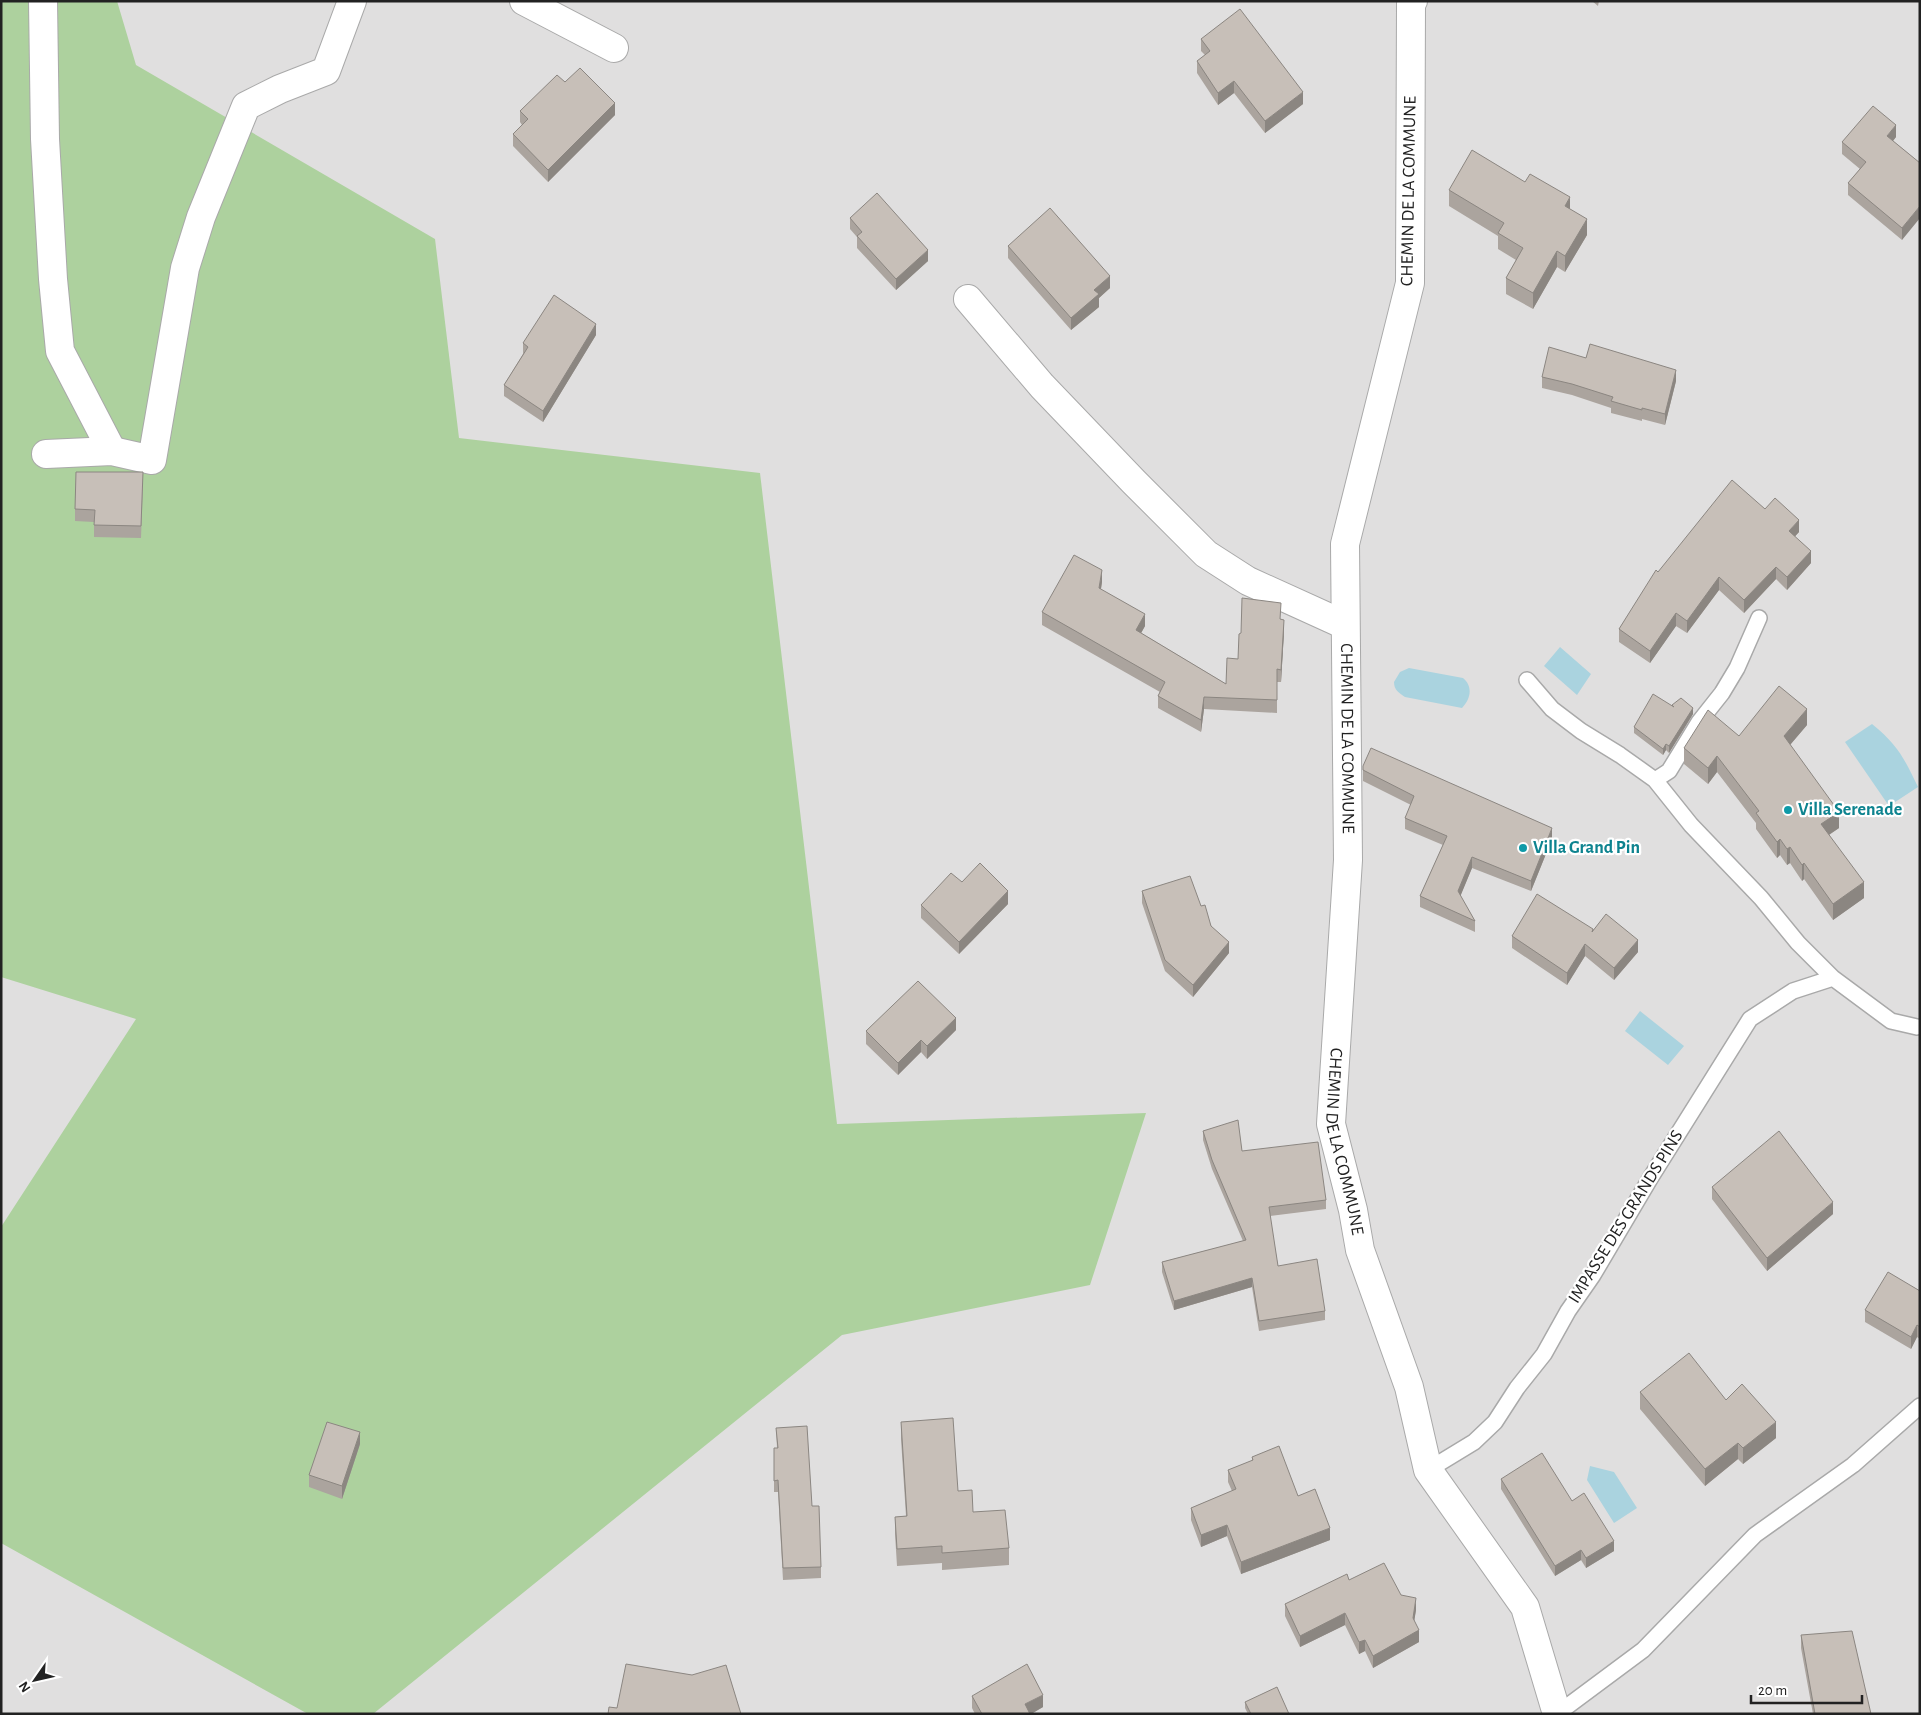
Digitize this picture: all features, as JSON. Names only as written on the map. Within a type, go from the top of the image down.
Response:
[{"type":"street","points":[[43,1],[45,139],[53,279],[60,351],[112,451]]},
{"type":"street","points":[[46,454],[112,451],[152,460],[185,268],[201,217],[246,106],[280,89],[326,71],[352,1]]},
{"type":"street","points":[[524,1],[614,48]]},
{"type":"street","name":"CHEMIN DE LA COMMUNE","points":[[1413,1],[1411,4],[1410,283],[1345,544],[1348,860],[1331,1124],[1353,1210],[1360,1250],[1409,1387],[1428,1470]]},
{"type":"street","points":[[968,299],[1042,386],[1206,554],[1248,581],[1345,625]]},
{"type":"street","points":[[1428,1470],[1525,1607],[1557,1714]]},
{"type":"lane","points":[[1655,780],[1669,771],[1700,722],[1722,692],[1737,668],[1760,618]]},
{"type":"lane","points":[[1527,680],[1552,709],[1581,731],[1620,755],[1655,780],[1691,825],[1726,860],[1798,943],[1833,978],[1891,1021],[1917,1027]]},
{"type":"lane","name":"IMPASSE DES GRANDS PINS","points":[[1428,1470],[1474,1442],[1495,1422],[1517,1388],[1544,1354],[1568,1310],[1593,1275],[1651,1177],[1750,1019],[1793,991],[1833,978]]},
{"type":"lane","points":[[1557,1714],[1643,1650],[1755,1535],[1853,1465],[1920,1406]]},
{"type":"shaded area","points":[[1,1],[1920,1],[1920,1714],[1,1714]]},
{"type":"green space","points":[[1,1],[117,1],[136,65],[435,239],[459,438],[760,473],[837,1124],[1146,1113],[1090,1285],[842,1335],[373,1714],[308,1714],[1,1543],[1,1227],[136,1019],[1,977]]},
{"type":"water","points":[[1560,647],[1591,674],[1577,695],[1544,666]]},
{"type":"water","points":[[1409,668],[1463,678],[1468,685],[1470,693],[1467,701],[1462,708],[1405,697],[1396,689],[1394,682],[1400,672]]},
{"type":"water","points":[[1872,724],[1900,752],[1918,787],[1889,806],[1845,742]]},
{"type":"water","points":[[1640,1011],[1684,1046],[1668,1065],[1625,1031]]},
{"type":"water","points":[[1590,1466],[1614,1472],[1637,1508],[1614,1523],[1587,1480]]},
{"type":"building","points":[[1240,9],[1303,92],[1265,121],[1234,81],[1218,93],[1197,61],[1210,51],[1201,39]]},
{"type":"building","points":[[580,68],[615,103],[548,170],[513,134],[528,119],[520,111],[557,75],[565,82]]},
{"type":"building","points":[[1873,106],[1896,125],[1887,136],[1920,163],[1920,206],[1902,228],[1848,183],[1866,162],[1842,142]]},
{"type":"building","points":[[1472,150],[1525,182],[1530,174],[1570,197],[1565,206],[1587,219],[1565,256],[1557,251],[1533,293],[1506,278],[1523,248],[1498,233],[1504,223],[1449,190]]},
{"type":"building","points":[[877,193],[928,250],[896,279],[857,236],[862,232],[850,218]]},
{"type":"building","points":[[1050,208],[1110,276],[1094,290],[1099,294],[1071,318],[1008,246]]},
{"type":"building","points":[[554,295],[596,324],[543,411],[504,385],[528,347],[523,343]]},
{"type":"building","points":[[1590,344],[1676,370],[1665,414],[1611,401],[1613,397],[1542,377],[1549,347],[1586,358]]},
{"type":"building","points":[[76,472],[143,472],[141,526],[94,525],[95,510],[75,509]]},
{"type":"building","points":[[1732,480],[1765,509],[1775,498],[1799,520],[1789,531],[1811,551],[1787,577],[1776,567],[1744,600],[1719,577],[1687,621],[1676,613],[1650,651],[1619,629],[1656,570],[1658,572]]},
{"type":"building","points":[[1074,555],[1102,570],[1099,588],[1145,614],[1136,630],[1226,684],[1227,658],[1238,659],[1242,598],[1281,603],[1280,619],[1284,620],[1281,670],[1277,669],[1277,700],[1204,697],[1201,720],[1158,696],[1165,682],[1042,612]]},
{"type":"building","points":[[1779,686],[1807,709],[1784,736],[1839,812],[1821,824],[1864,882],[1833,904],[1804,863],[1802,865],[1790,847],[1787,849],[1780,839],[1777,842],[1756,813],[1759,811],[1717,756],[1708,768],[1684,748],[1708,710],[1739,736]]},
{"type":"building","points":[[1653,694],[1674,707],[1672,705],[1681,698],[1693,708],[1669,746],[1666,744],[1663,749],[1634,727]]},
{"type":"building","points":[[1371,748],[1552,828],[1531,881],[1472,857],[1458,891],[1475,921],[1420,896],[1447,836],[1405,818],[1414,796],[1363,770]]},
{"type":"building","points":[[980,863],[1008,891],[959,942],[921,905],[951,873],[962,882]]},
{"type":"building","points":[[1190,876],[1201,906],[1205,905],[1211,926],[1229,942],[1193,985],[1165,960],[1142,891]]},
{"type":"building","points":[[1537,894],[1593,929],[1592,932],[1606,914],[1638,940],[1614,968],[1585,944],[1567,973],[1512,936]]},
{"type":"building","points":[[918,981],[956,1018],[927,1046],[921,1040],[898,1063],[866,1031]]},
{"type":"building","points":[[1238,1120],[1242,1151],[1318,1142],[1326,1200],[1269,1207],[1278,1266],[1317,1259],[1325,1311],[1259,1321],[1252,1278],[1174,1301],[1162,1262],[1246,1240],[1212,1160],[1203,1131]]},
{"type":"building","points":[[1779,1131],[1833,1202],[1767,1258],[1712,1187]]},
{"type":"building","points":[[1888,1272],[1920,1291],[1920,1327],[1917,1325],[1911,1337],[1865,1310]]},
{"type":"building","points":[[1689,1353],[1726,1400],[1742,1384],[1776,1422],[1743,1448],[1738,1443],[1705,1469],[1640,1392]]},
{"type":"building","points":[[953,1418],[958,1491],[972,1490],[973,1512],[1005,1510],[1009,1548],[942,1553],[942,1546],[897,1549],[895,1517],[907,1516],[901,1422]]},
{"type":"building","points":[[327,1422],[360,1432],[342,1486],[309,1475]]},
{"type":"building","points":[[807,1426],[812,1506],[819,1506],[821,1567],[783,1568],[778,1480],[774,1481],[774,1448],[778,1448],[776,1428]]},
{"type":"building","points":[[1279,1446],[1298,1496],[1315,1489],[1330,1528],[1241,1562],[1227,1525],[1201,1535],[1191,1508],[1236,1489],[1228,1470],[1253,1460],[1252,1457]]},
{"type":"building","points":[[1542,1453],[1572,1501],[1584,1493],[1614,1541],[1586,1558],[1581,1550],[1555,1566],[1501,1479]]},
{"type":"building","points":[[1384,1563],[1401,1595],[1416,1598],[1413,1618],[1419,1630],[1373,1656],[1365,1640],[1359,1642],[1345,1613],[1300,1636],[1285,1604],[1347,1574],[1349,1580]]},
{"type":"building","points":[[1852,1631],[1871,1714],[1815,1714],[1801,1635]]},
{"type":"building","points":[[626,1664],[692,1675],[726,1665],[741,1714],[608,1714],[609,1707],[617,1708]]},
{"type":"building","points":[[1027,1664],[1043,1695],[1025,1704],[1030,1714],[982,1714],[972,1696]]},
{"type":"building","points":[[1277,1687],[1289,1714],[1251,1714],[1245,1702]]},
{"type":"place","name":"Villa Serenade","points":[[1788,810]]},
{"type":"place","name":"Villa Grand Pin","points":[[1523,848]]}]
